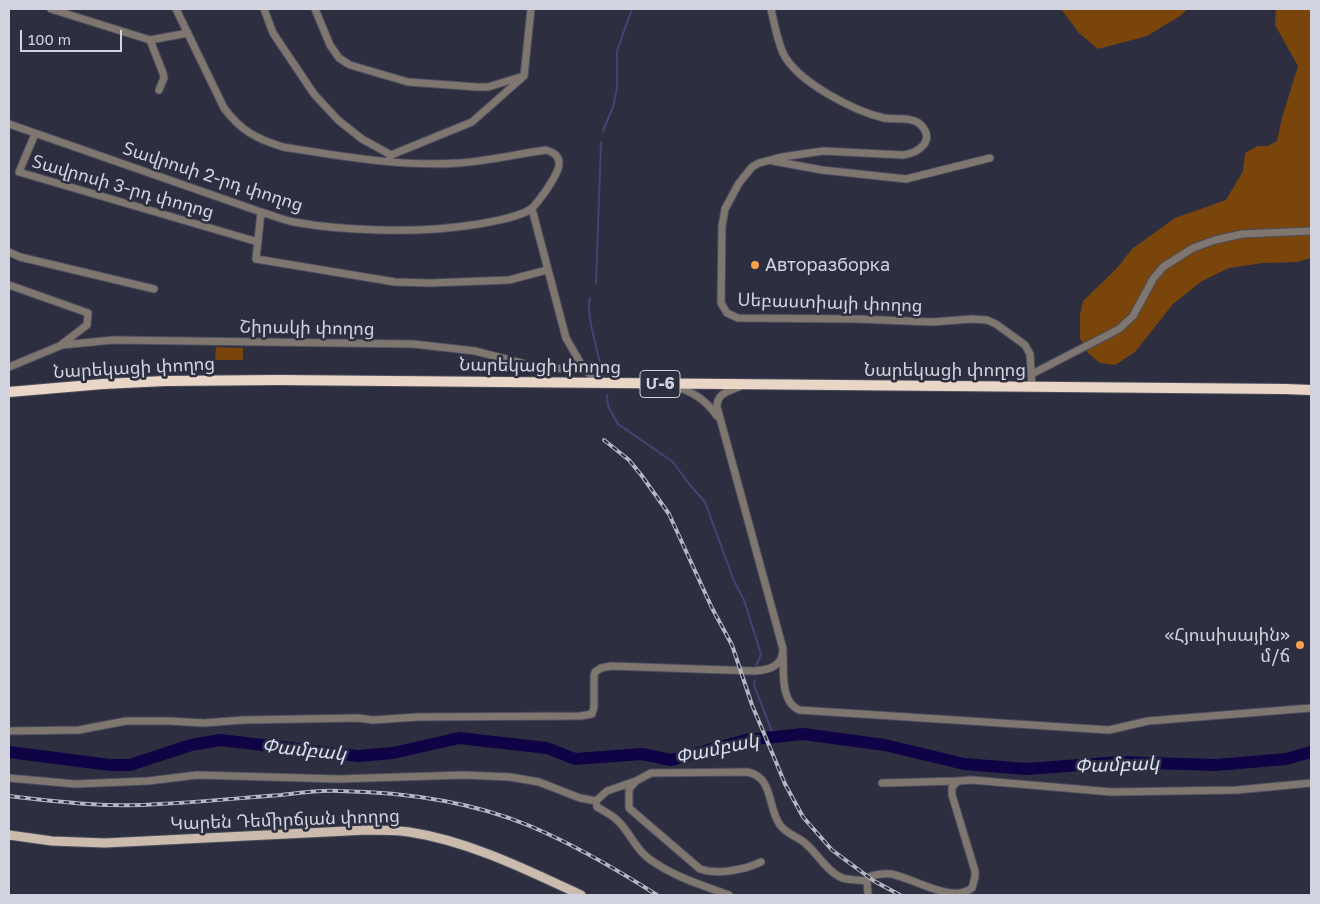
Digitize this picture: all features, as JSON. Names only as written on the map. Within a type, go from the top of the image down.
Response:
[{"type":"highway","name":"Նարեկացի փողոց","points":[[9,392],[165,381],[1032,386],[1311,390]]},
{"type":"main road","name":"Կարեն Դեմիրճյան փողոց","points":[[9,835],[52,841],[105,843],[367,830],[407,831],[438,837],[482,852],[530,871],[581,895]]},
{"type":"street","points":[[51,9],[150,40],[188,33]]},
{"type":"street","points":[[176,9],[224,108],[234,121],[247,132],[265,142],[283,147],[390,158],[408,162],[457,163],[491,160],[546,150],[553,152],[558,157],[559,166],[557,174],[532,209],[566,338],[584,369],[601,384]]},
{"type":"street","points":[[264,9],[273,34],[314,94],[338,120],[390,158]]},
{"type":"street","points":[[316,9],[330,45],[339,58],[350,65],[408,82],[477,87],[488,87],[524,76]]},
{"type":"street","points":[[390,158],[472,122],[524,76],[531,9]]},
{"type":"street","name":"Սեբաստիայի փողոց","points":[[771,9],[784,54],[793,66],[807,78],[832,97],[848,106],[885,118],[916,122],[926,135],[924,146],[912,154],[822,152],[770,160],[752,167],[739,183],[725,209],[722,226],[721,302],[726,313],[738,318],[751,319],[858,319],[932,322],[972,319],[987,320],[996,324],[1025,345],[1030,354],[1032,386]]},
{"type":"street","points":[[150,40],[164,74],[159,90]]},
{"type":"street","name":"Տավրոսի 2-րդ փողոց","points":[[9,124],[293,222],[333,227],[430,229],[464,226],[532,209]]},
{"type":"street","name":"Տավրոսի 3-րդ փողոց","points":[[35,134],[19,172],[258,242]]},
{"type":"street","points":[[770,160],[822,170],[906,179],[990,158]]},
{"type":"street","points":[[261,212],[256,259],[395,282],[430,283],[508,280],[547,270]]},
{"type":"street","points":[[1032,374],[1119,329],[1133,316],[1153,279],[1163,267],[1193,248],[1215,240],[1242,234],[1311,231]]},
{"type":"street","points":[[9,255],[154,289]]},
{"type":"street","points":[[9,285],[88,313],[87,325],[62,344]]},
{"type":"street","name":"Շիրակի փողոց","points":[[9,367],[62,344],[113,340],[413,344],[475,351],[542,368],[584,369]]},
{"type":"street","points":[[669,384],[693,392],[704,400],[721,422]]},
{"type":"street","points":[[744,384],[719,397],[717,407],[783,653],[786,694],[792,707],[799,710],[1109,730],[1148,721],[1311,708]]},
{"type":"street","points":[[9,731],[79,730],[126,721],[204,723],[243,720],[358,718],[373,720],[418,717],[580,716],[592,714],[594,707],[594,676],[595,672],[601,668],[611,666],[768,670],[778,664],[783,653]]},
{"type":"street","points":[[9,778],[75,784],[148,781],[197,775],[339,779],[464,775],[510,777],[539,782],[580,798],[596,800],[607,791],[636,781],[651,773],[748,772],[756,774],[765,783],[776,818],[787,833],[802,841],[840,877],[867,881]]},
{"type":"street","points":[[882,783],[972,780],[1112,792],[1237,790],[1311,783]]},
{"type":"street","points":[[636,781],[629,789],[629,808],[700,869],[708,872],[731,870],[750,867],[761,862]]},
{"type":"street","points":[[868,895],[868,877],[887,874],[950,894],[962,893],[972,888],[975,871],[952,795],[952,787],[958,781]]},
{"type":"street","points":[[596,800],[597,807],[617,820],[648,858],[668,871],[729,895]]},
{"type":"shaded area","points":[[1061,9],[1188,9],[1147,36],[1098,49],[1079,33]]},
{"type":"shaded area","points":[[1276,9],[1311,9],[1311,258],[1297,262],[1263,263],[1229,268],[1202,281],[1173,304],[1135,352],[1115,365],[1100,363],[1088,353],[1080,338],[1080,315],[1083,301],[1117,268],[1132,249],[1175,218],[1226,200],[1243,171],[1245,153],[1258,146],[1268,146],[1277,141],[1298,66],[1275,25]]},
{"type":"shaded area","points":[[216,347],[243,348],[243,360],[215,360]]},
{"type":"waterway","points":[[603,131],[613,107],[617,88],[617,51],[632,9]]},
{"type":"waterway","points":[[596,283],[601,142]]},
{"type":"waterway","points":[[590,298],[591,325],[604,378]]},
{"type":"waterway","points":[[607,395],[608,406],[618,424],[673,462],[705,502],[734,581],[744,600],[761,654],[756,666]]},
{"type":"waterway","points":[[755,680],[754,685],[774,737]]},
{"type":"waterway","name":"Փամբակ","points":[[9,752],[110,765],[130,765],[191,745],[220,740],[358,756],[393,753],[459,738],[547,748],[575,759],[642,754],[671,760],[746,740],[803,734],[885,745],[964,764],[1027,769],[1119,762],[1216,765],[1286,759],[1311,752]]},
{"type":"railway","points":[[604,440],[629,460],[669,514],[712,608],[732,645],[752,705],[785,784],[803,817],[832,850],[874,881],[900,895]]},
{"type":"railway","points":[[9,796],[103,805],[190,802],[324,791],[387,793],[411,796],[484,810],[530,826],[595,858],[657,895]]},
{"type":"place","name":"Авторазборка","points":[[755,265]]},
{"type":"place","name":"«Հյուսիսային» մ/ճ","points":[[1300,645]]}]
